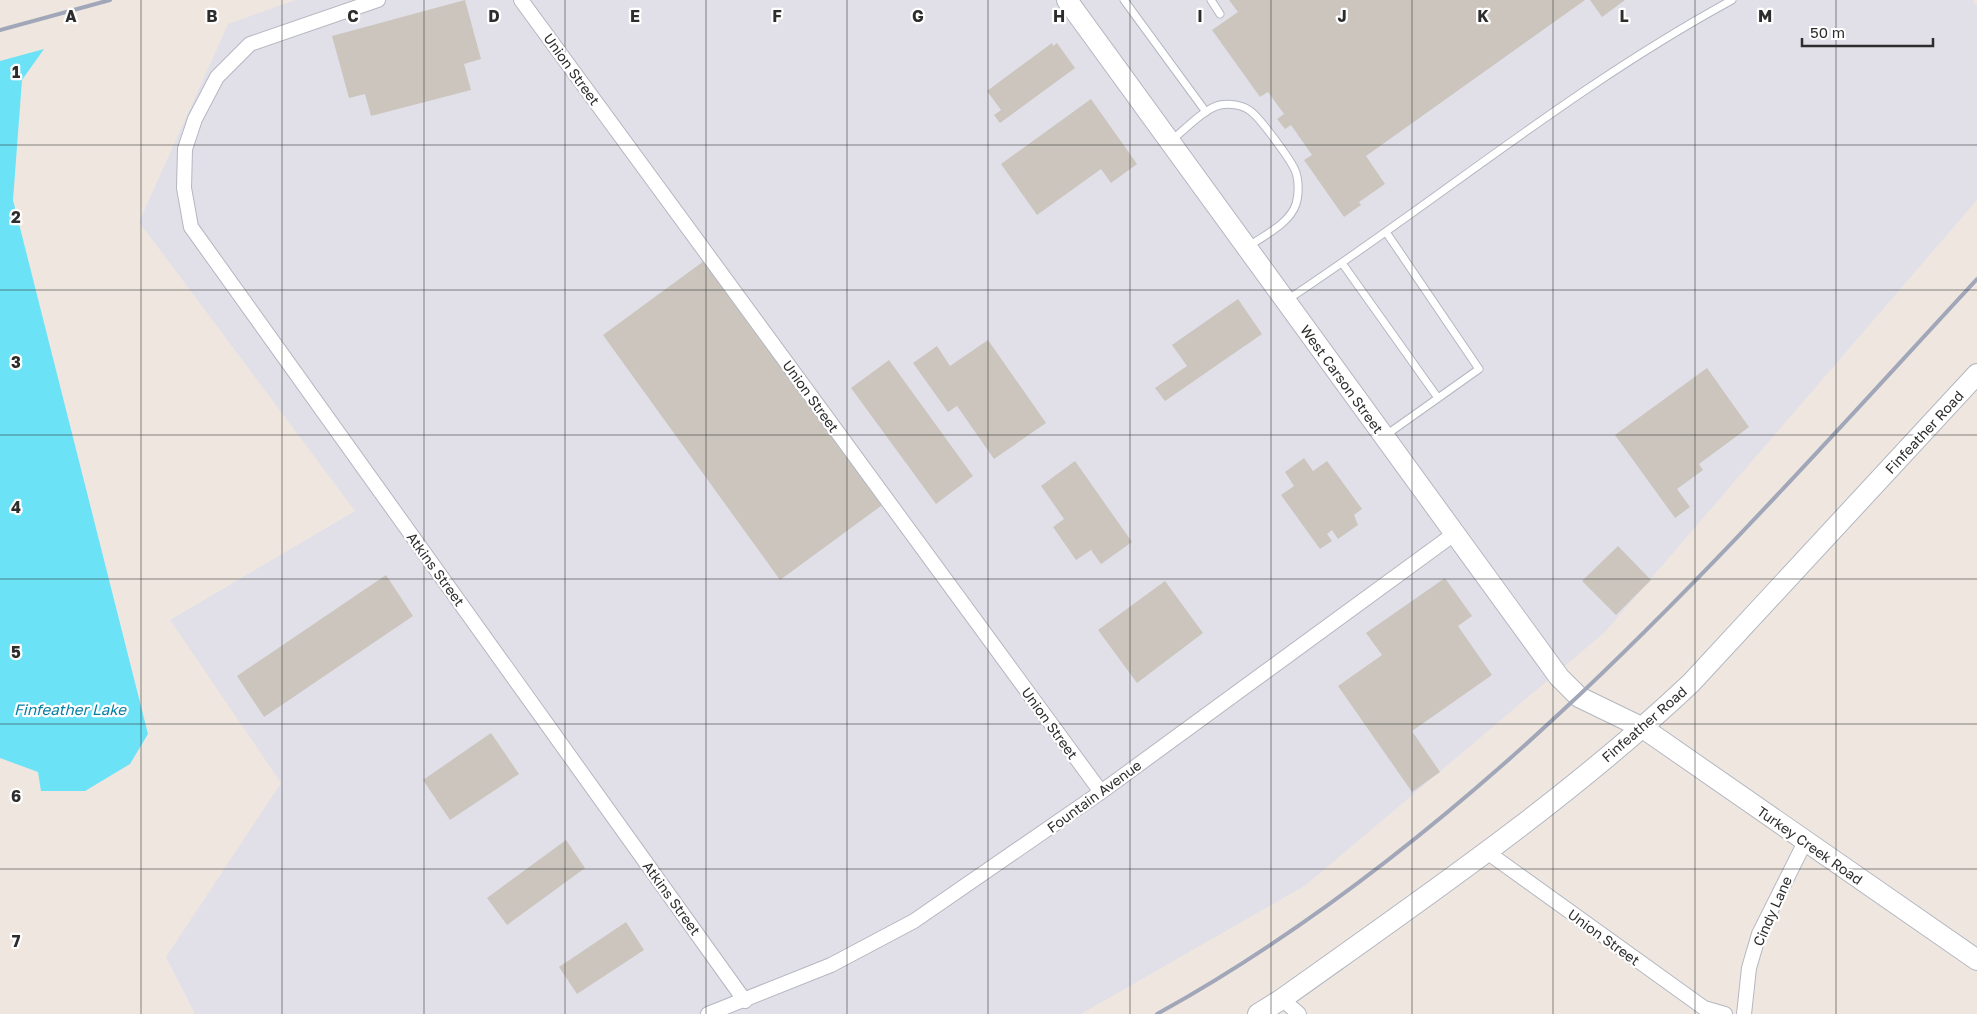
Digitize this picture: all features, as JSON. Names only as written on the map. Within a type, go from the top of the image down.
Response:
[{"type":"street","name":"Atkins Street","points":[[378,0],[250,44],[217,77],[195,119],[185,149],[184,188],[191,227],[745,1001]]},
{"type":"street","name":"Union Street","points":[[521,0],[1100,792]]},
{"type":"street","name":"West Carson Street","points":[[1067,0],[1536,648],[1579,697],[1643,728]]},
{"type":"street","name":"Finfeather Road","points":[[1258,1014],[1282,999],[1487,852],[1643,728],[1691,683],[1977,374]]},
{"type":"street","name":"Fountain Avenue","points":[[708,1014],[745,1001],[831,965],[914,921],[1100,792],[1454,534]]},
{"type":"street","name":"Turkey Creek Road","points":[[1643,728],[1977,960]]},
{"type":"street","name":"Cindy Lane","points":[[1744,1014],[1749,968],[1759,934],[1806,842]]},
{"type":"street","name":"Union Street","points":[[1487,852],[1704,1008],[1726,1014]]},
{"type":"street","points":[[1282,999],[1299,1014]]},
{"type":"lane","points":[[1124,0],[1206,112]]},
{"type":"lane","points":[[1211,0],[1220,14]]},
{"type":"lane","points":[[1285,301],[1386,232],[1577,94],[1674,32],[1732,0]]},
{"type":"lane","points":[[1170,142],[1206,112],[1218,105],[1248,108],[1256,115],[1295,170],[1298,183],[1297,203],[1290,217],[1247,248]]},
{"type":"lane","points":[[1383,436],[1480,369],[1386,232]]},
{"type":"lane","points":[[1342,263],[1438,398]]},
{"type":"shaded area","points":[[295,0],[1973,0],[1977,7],[1977,200],[1605,632],[1306,885],[1081,1014],[195,1014],[166,957],[281,783],[170,620],[355,511],[139,222],[228,24]]},
{"type":"water","name":"Finfeather Lake","points":[[44,49],[22,80],[13,200],[148,734],[130,764],[85,791],[41,791],[38,772],[0,758],[0,61]]},
{"type":"building","points":[[465,0],[481,59],[464,64],[471,90],[371,116],[365,94],[349,98],[332,36]]},
{"type":"building","points":[[1229,0],[1585,0],[1366,156],[1385,184],[1359,202],[1361,205],[1344,217],[1304,160],[1312,155],[1291,125],[1285,129],[1277,119],[1284,114],[1268,92],[1260,97],[1212,30],[1238,12]]},
{"type":"building","points":[[1590,0],[1625,0],[1602,17]]},
{"type":"building","points":[[1052,43],[1053,46],[1057,43],[1075,68],[1000,123],[994,115],[1001,110],[987,91]]},
{"type":"building","points":[[1091,99],[1137,164],[1111,183],[1101,169],[1037,215],[1001,164]]},
{"type":"building","points":[[708,258],[885,503],[780,580],[603,335]]},
{"type":"building","points":[[1238,299],[1262,334],[1165,401],[1155,388],[1187,366],[1172,345]]},
{"type":"building","points":[[988,340],[1046,423],[994,459],[957,406],[948,412],[913,363],[937,346],[950,366]]},
{"type":"building","points":[[889,360],[973,476],[936,504],[851,388]]},
{"type":"building","points":[[1707,368],[1749,427],[1699,464],[1703,470],[1677,489],[1690,507],[1675,518],[1615,435]]},
{"type":"building","points":[[1304,458],[1313,471],[1327,461],[1362,509],[1354,515],[1358,525],[1338,539],[1332,530],[1327,534],[1332,541],[1320,549],[1281,495],[1294,486],[1285,472]]},
{"type":"building","points":[[1075,461],[1132,542],[1101,564],[1091,550],[1076,560],[1053,527],[1064,519],[1041,486]]},
{"type":"building","points":[[1618,546],[1651,580],[1616,615],[1582,581]]},
{"type":"building","points":[[386,575],[413,616],[264,717],[237,676]]},
{"type":"building","points":[[1445,578],[1472,616],[1458,626],[1492,675],[1412,731],[1440,772],[1412,792],[1338,686],[1382,655],[1366,633]]},
{"type":"building","points":[[1165,581],[1203,633],[1137,683],[1098,630]]},
{"type":"building","points":[[491,733],[519,774],[450,820],[423,780]]},
{"type":"building","points":[[566,840],[585,868],[507,925],[487,898]]},
{"type":"building","points":[[626,922],[644,950],[577,994],[559,967]]},
{"type":"railway","points":[[0,30],[110,0]]},
{"type":"railway","points":[[1157,1014],[1275,942],[1386,862],[1493,774],[1595,680],[1694,582],[1977,279]]}]
